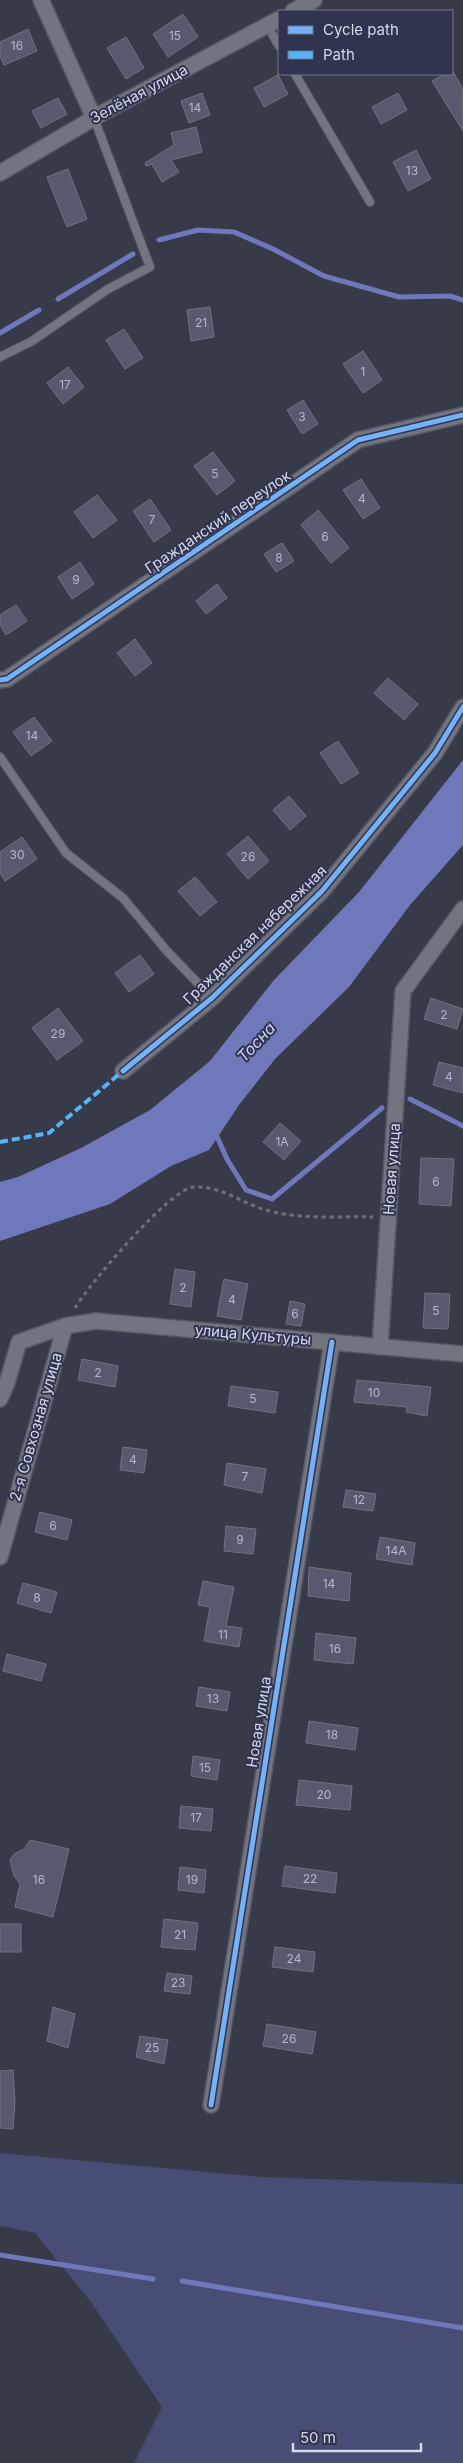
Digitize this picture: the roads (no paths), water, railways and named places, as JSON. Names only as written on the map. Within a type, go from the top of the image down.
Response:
[{"type":"street","points":[[41,0],[94,118]]},
{"type":"street","points":[[295,10],[314,0]]},
{"type":"street","name":"Зелёная улица","points":[[0,173],[94,118],[273,22]]},
{"type":"street","name":"Гражданский переулок","points":[[0,680],[7,679],[358,440],[463,415]]},
{"type":"street","name":"Гражданская набережная","points":[[123,1071],[212,998],[322,891],[435,753],[463,707]]},
{"type":"street","name":"Новая улица","points":[[380,1347],[403,991],[463,909]]},
{"type":"street","name":"улица Культуры","points":[[44,1332],[65,1326],[96,1321],[463,1354]]},
{"type":"street","name":"2-я Совхозная улица","points":[[0,1557],[65,1326]]},
{"type":"street","name":"2-я Совхозная улица","points":[[0,1399],[8,1383],[18,1342],[44,1332]]},
{"type":"street","name":"Новая улица","points":[[210,2105],[332,1342]]},
{"type":"lane","points":[[273,22],[278,42]]},
{"type":"lane","points":[[296,75],[370,202]]},
{"type":"lane","points":[[0,357],[32,341],[108,289],[150,267],[94,118]]},
{"type":"lane","points":[[0,757],[66,853],[123,898],[166,950],[212,998]]},
{"type":"water","name":"Тосна","points":[[463,760],[463,845],[410,905],[349,987],[275,1059],[239,1105],[209,1150],[171,1166],[110,1204],[0,1241],[0,1182],[18,1177],[81,1148],[150,1110],[210,1061],[274,980],[359,892]]},
{"type":"waterway","points":[[159,240],[198,230],[234,232],[273,249],[324,276],[399,297],[450,296],[463,300]]},
{"type":"waterway","points":[[58,299],[133,254]]},
{"type":"waterway","points":[[0,333],[39,310]]},
{"type":"waterway","points":[[410,1099],[463,1126]]},
{"type":"waterway","points":[[215,1132],[227,1159],[246,1190],[272,1199],[382,1108]]},
{"type":"waterway","points":[[0,2255],[153,2279]]},
{"type":"waterway","points":[[182,2281],[463,2328]]}]
